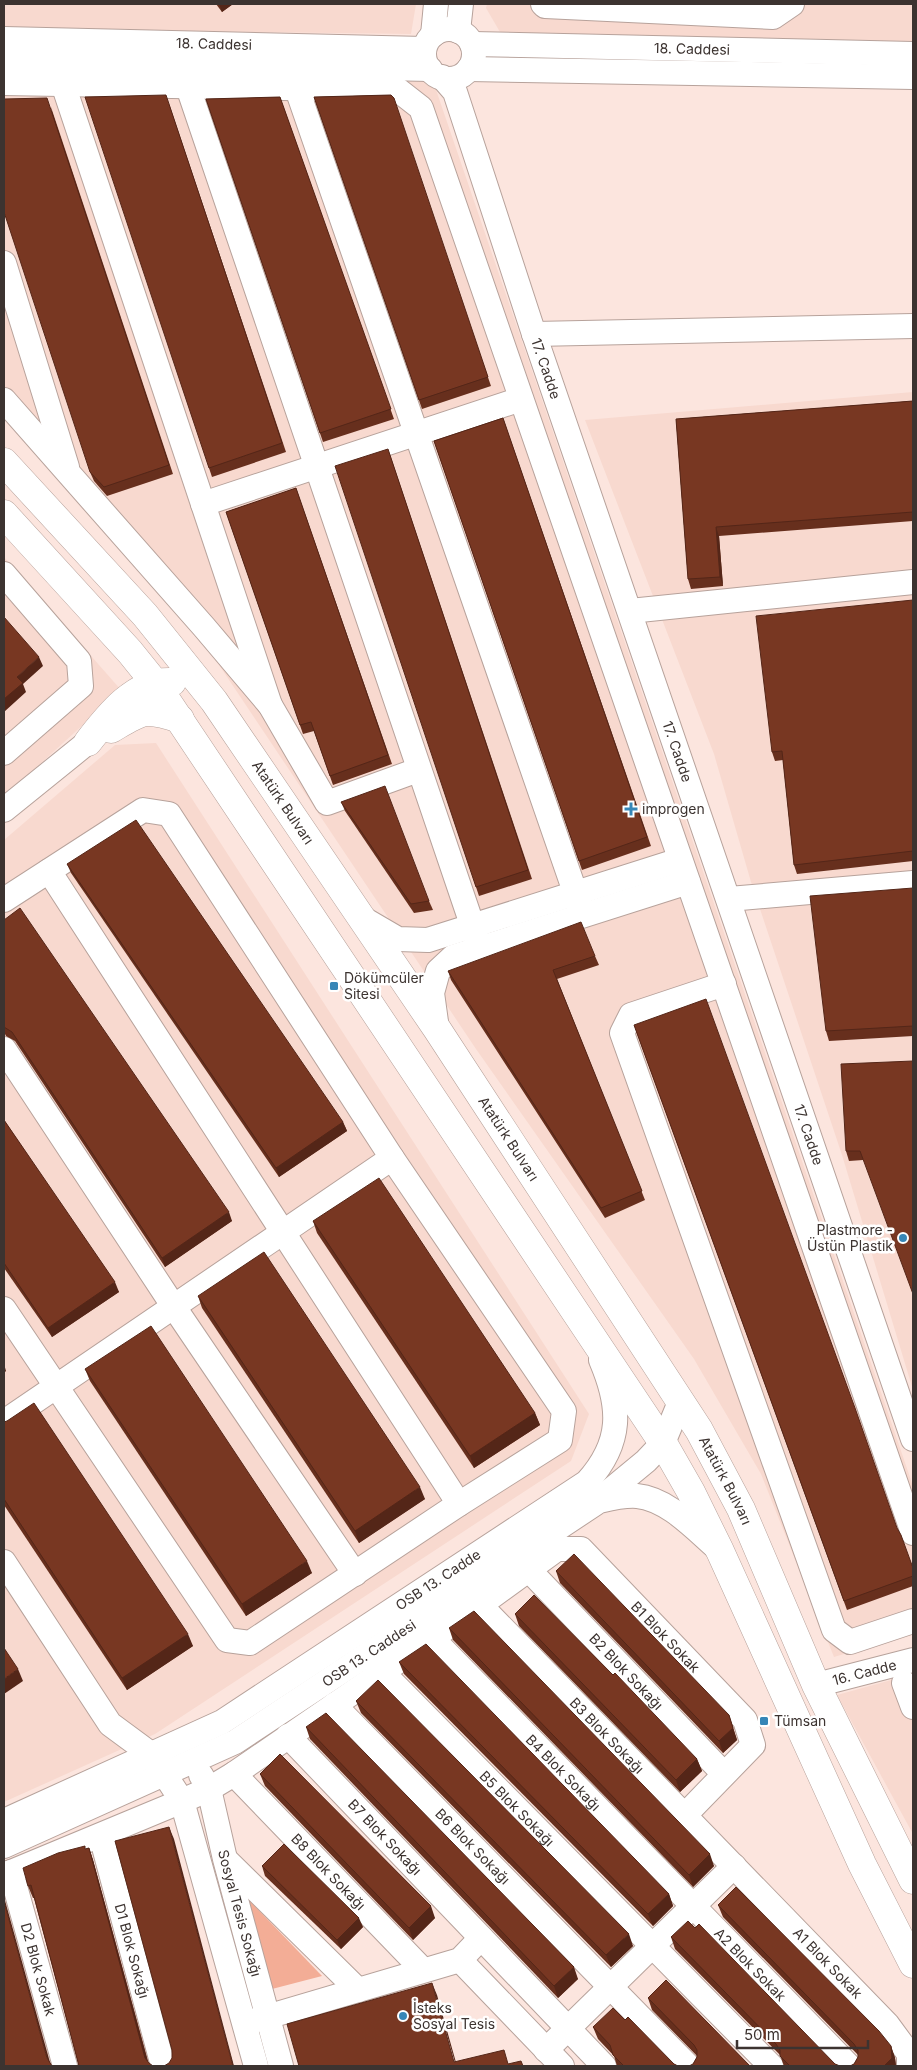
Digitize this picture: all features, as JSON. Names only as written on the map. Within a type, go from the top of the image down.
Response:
[{"type":"main road","name":"Atatürk Bulvarı","points":[[4,462],[145,615],[214,701],[437,1029],[705,1440],[741,1510],[816,1685],[913,1880]]},
{"type":"main road","points":[[4,514],[130,652],[155,683],[663,1443],[691,1492],[720,1551],[862,1864],[913,1964]]},
{"type":"main road","points":[[88,742],[107,717],[135,694],[155,683],[179,683],[214,701]]},
{"type":"main road","points":[[88,742],[143,711],[160,712],[180,719]]},
{"type":"street","points":[[436,4],[445,66]]},
{"type":"street","points":[[445,66],[473,56],[465,37],[461,4]]},
{"type":"street","points":[[543,4],[545,6],[773,17],[792,4]]},
{"type":"street","name":"18. Caddesi","points":[[4,39],[445,66],[445,29],[465,37],[913,54]]},
{"type":"street","points":[[4,60],[445,66],[913,76]]},
{"type":"street","name":"17. Cadde","points":[[445,66],[534,334],[913,1439]]},
{"type":"street","points":[[4,83],[398,90],[421,108],[913,1533]]},
{"type":"street","points":[[63,84],[270,705]]},
{"type":"street","points":[[188,87],[418,770],[480,948]]},
{"type":"street","points":[[297,88],[583,915]]},
{"type":"street","points":[[4,263],[70,475]]},
{"type":"street","points":[[534,334],[913,326]]},
{"type":"street","points":[[4,400],[204,627],[270,705],[327,803],[418,770]]},
{"type":"street","points":[[203,504],[522,400]]},
{"type":"street","points":[[4,574],[79,660],[82,686],[4,753]]},
{"type":"street","points":[[630,611],[913,582]]},
{"type":"street","points":[[4,810],[88,742]]},
{"type":"street","points":[[4,900],[143,810],[169,814],[392,1158],[564,1411],[560,1440],[459,1504],[250,1643],[227,1640],[4,1309]]},
{"type":"street","points":[[362,918],[398,939],[428,940],[680,860]]},
{"type":"street","points":[[49,871],[459,1504]]},
{"type":"street","points":[[437,1029],[432,993],[438,971],[453,957],[688,882]]},
{"type":"street","points":[[729,899],[913,883]]},
{"type":"street","points":[[724,984],[632,1015],[622,1033],[834,1630],[850,1642],[913,1620]]},
{"type":"street","points":[[4,1048],[174,1307],[355,1574]]},
{"type":"street","points":[[4,1422],[392,1158]]},
{"type":"street","name":"OSB 13. Cadde","points":[[152,1755],[222,1722],[587,1482],[600,1467],[608,1451],[614,1435],[616,1420],[609,1379],[592,1337]]},
{"type":"street","points":[[599,1500],[646,1461],[663,1443],[680,1402]]},
{"type":"street","name":"OSB 13. Caddesi","points":[[4,1846],[166,1775],[235,1742],[599,1500],[620,1496],[639,1496],[661,1504],[682,1518],[720,1551]]},
{"type":"street","name":"B1 Blok Sokak","points":[[528,1570],[557,1549],[582,1549],[609,1577],[745,1720],[753,1745],[724,1774]]},
{"type":"street","name":"Sosyal Tesis Sokağı","points":[[4,1562],[110,1724],[152,1755],[182,1802],[256,2066]]},
{"type":"street","points":[[7,1874],[182,1802],[234,1774],[528,1570]]},
{"type":"street","name":"B2 Blok Sokağı","points":[[528,1570],[724,1774]]},
{"type":"street","name":"B3 Blok Sokağı","points":[[480,1605],[734,1866]]},
{"type":"street","name":"B4 Blok Sokağı","points":[[432,1638],[693,1906]]},
{"type":"street","name":"16. Cadde","points":[[816,1685],[913,1660]]},
{"type":"street","name":"B5 Blok Sokağı","points":[[382,1672],[771,2066]]},
{"type":"street","points":[[904,1683],[913,1707]]},
{"type":"street","name":"B6 Blok Sokağı","points":[[334,1705],[688,2066]]},
{"type":"street","name":"B7 Blok Sokağı","points":[[288,1736],[604,2066]]},
{"type":"street","name":"Sosyal Tesis Sokağı","points":[[180,1742],[208,1789],[281,2066]]},
{"type":"street","points":[[4,1821],[152,1755]]},
{"type":"street","name":"B8 Blok Sokağı","points":[[234,1774],[423,1970]]},
{"type":"street","points":[[685,1815],[724,1774]]},
{"type":"street","name":"D1 Blok Sokağı","points":[[101,1836],[164,2066]]},
{"type":"street","points":[[225,1859],[358,1990]]},
{"type":"street","points":[[460,1960],[554,2058],[568,2028],[734,1866]]},
{"type":"street","name":"A1 Blok Sokak","points":[[734,1866],[887,2024],[909,2054],[909,2066]]},
{"type":"street","name":"D2 Blok Sokak","points":[[7,1874],[65,2066]]},
{"type":"street","name":"A2 Blok Sokak","points":[[693,1906],[850,2066]]},
{"type":"street","points":[[244,2024],[460,1960],[481,1938]]},
{"type":"shaded area","points":[[4,4],[416,4],[411,34],[4,29]]},
{"type":"shaded area","points":[[487,4],[913,4],[913,44],[500,32],[486,8]]},
{"type":"shaded area","points":[[4,71],[432,78],[913,1486],[913,1633],[834,1657],[761,1474],[694,1359],[476,1049],[205,644],[4,415]]},
{"type":"shaded area","points":[[913,392],[913,1390],[842,1155],[751,882],[714,754],[585,420]]},
{"type":"shaded area","points":[[4,557],[121,690],[4,797]]},
{"type":"shaded area","points":[[156,743],[589,1414],[571,1461],[155,1734],[4,1802],[4,840],[115,745]]},
{"type":"shaded area","points":[[913,1674],[913,1834],[837,1695]]},
{"type":"shaded area","points":[[249,1900],[322,1976],[272,1989]]},
{"type":"building","points":[[166,95],[282,443],[209,468],[85,97]]},
{"type":"building","points":[[391,95],[394,98],[488,377],[419,400],[314,97]]},
{"type":"building","points":[[280,97],[391,409],[320,433],[206,99]]},
{"type":"building","points":[[47,98],[169,465],[104,487],[90,472],[4,212],[4,99]]},
{"type":"building","points":[[913,401],[913,512],[716,527],[720,577],[688,579],[676,419]]},
{"type":"building","points":[[503,418],[647,837],[579,861],[434,441]]},
{"type":"building","points":[[388,449],[528,870],[476,887],[335,466]]},
{"type":"building","points":[[296,488],[388,755],[330,776],[311,722],[300,725],[226,512]]},
{"type":"building","points":[[913,600],[913,851],[794,865],[782,751],[772,752],[756,616]]},
{"type":"building","points":[[4,617],[39,657],[17,677],[23,683],[4,699]]},
{"type":"building","points":[[385,786],[429,901],[411,904],[341,802]]},
{"type":"building","points":[[136,820],[343,1122],[276,1168],[67,864]]},
{"type":"building","points":[[913,888],[913,1026],[826,1031],[810,896]]},
{"type":"building","points":[[20,908],[229,1212],[162,1258],[12,1032],[4,1027],[4,920]]},
{"type":"building","points":[[581,922],[595,956],[553,970],[642,1191],[601,1208],[448,971]]},
{"type":"building","points":[[706,999],[913,1568],[913,1576],[844,1601],[634,1025]]},
{"type":"building","points":[[913,1061],[913,1294],[860,1151],[846,1151],[841,1064]]},
{"type":"building","points":[[4,1120],[115,1282],[48,1328],[4,1263]]},
{"type":"building","points":[[379,1178],[535,1413],[470,1456],[313,1221]]},
{"type":"building","points":[[264,1252],[420,1487],[355,1531],[198,1296]]},
{"type":"building","points":[[151,1326],[307,1561],[242,1604],[85,1369]]},
{"type":"building","points":[[34,1403],[188,1634],[122,1678],[4,1499],[4,1422]]},
{"type":"building","points":[[574,1554],[729,1715],[733,1728],[719,1741],[556,1571]]},
{"type":"building","points":[[534,1595],[613,1675],[615,1673],[697,1759],[676,1780],[515,1614]]},
{"type":"building","points":[[474,1611],[710,1854],[689,1875],[449,1628]]},
{"type":"building","points":[[426,1644],[669,1894],[648,1914],[399,1662]]},
{"type":"building","points":[[4,1648],[18,1669],[4,1679]]},
{"type":"building","points":[[378,1680],[629,1934],[606,1955],[356,1701]]},
{"type":"building","points":[[326,1713],[574,1967],[554,1986],[306,1727]]},
{"type":"building","points":[[280,1754],[431,1906],[409,1928],[260,1774]]},
{"type":"building","points":[[169,1827],[233,2066],[164,2066],[172,2058],[172,2050],[115,1841]]},
{"type":"building","points":[[284,1844],[359,1918],[337,1940],[262,1866]]},
{"type":"building","points":[[85,1846],[85,1849],[89,1848],[145,2058],[153,2066],[79,2066],[31,1885],[28,1886],[23,1868],[58,1853]]},
{"type":"building","points":[[736,1887],[879,2031],[891,2046],[892,2058],[884,2066],[850,2066],[854,2064],[858,2057],[858,2050],[854,2044],[718,1905]]},
{"type":"building","points":[[4,1901],[47,2058],[52,2066],[4,2066]]},
{"type":"building","points":[[688,1921],[695,1928],[699,1924],[835,2064],[840,2066],[790,2066],[780,2056],[780,2050],[776,2044],[671,1937]]},
{"type":"building","points":[[666,1980],[750,2066],[689,2066],[693,2064],[697,2057],[697,2050],[694,2045],[648,1998]]},
{"type":"building","name":"İsteks Sosyal Tesis","points":[[432,1983],[454,2062],[504,2050],[508,2064],[521,2061],[523,2066],[299,2066],[287,2024]]},
{"type":"building","points":[[613,2008],[625,2020],[628,2017],[678,2066],[624,2066],[613,2055],[610,2045],[593,2027]]},
{"type":"place","name":"improgen","points":[[631,809]]},
{"type":"place","name":"Dökümcüler Sitesi","points":[[334,986]]},
{"type":"place","name":"Plastmore - Üstün Plastik","points":[[903,1238]]},
{"type":"place","name":"Tümsan","points":[[764,1721]]},
{"type":"place","name":"İsteks Sosyal Tesis","points":[[403,2016]]}]
